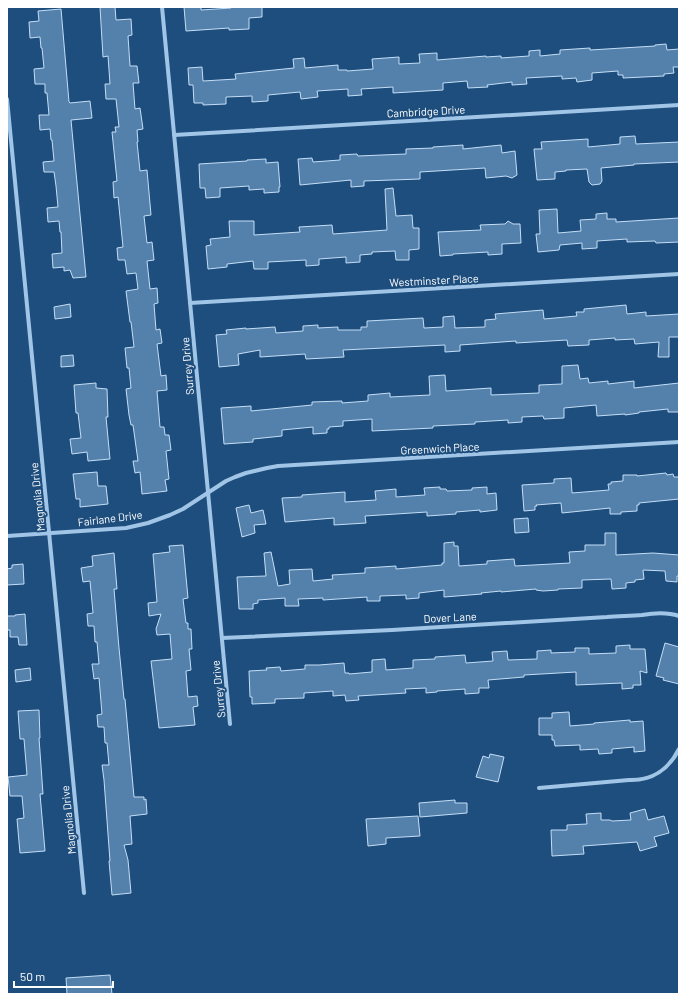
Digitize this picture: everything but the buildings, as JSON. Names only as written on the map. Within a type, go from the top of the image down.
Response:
[{"type":"street","name":"Surrey Drive","points":[[162,7],[230,724]]},
{"type":"street","name":"Magnolia Drive","points":[[7,99],[84,893]]},
{"type":"street","name":"Cambridge Drive","points":[[174,135],[679,105]]},
{"type":"street","name":"Westminster Place","points":[[190,303],[679,274]]},
{"type":"street","name":"Greenwich Place","points":[[208,492],[226,481],[246,473],[278,466],[679,442]]},
{"type":"street","name":"Fairlane Drive","points":[[7,536],[126,528],[148,523],[170,515],[183,509],[208,492]]},
{"type":"street","name":"Dover Lane","points":[[222,638],[591,618],[651,613],[667,613],[679,616]]},
{"type":"street","points":[[539,788],[645,778],[657,774],[668,765],[679,749]]}]
